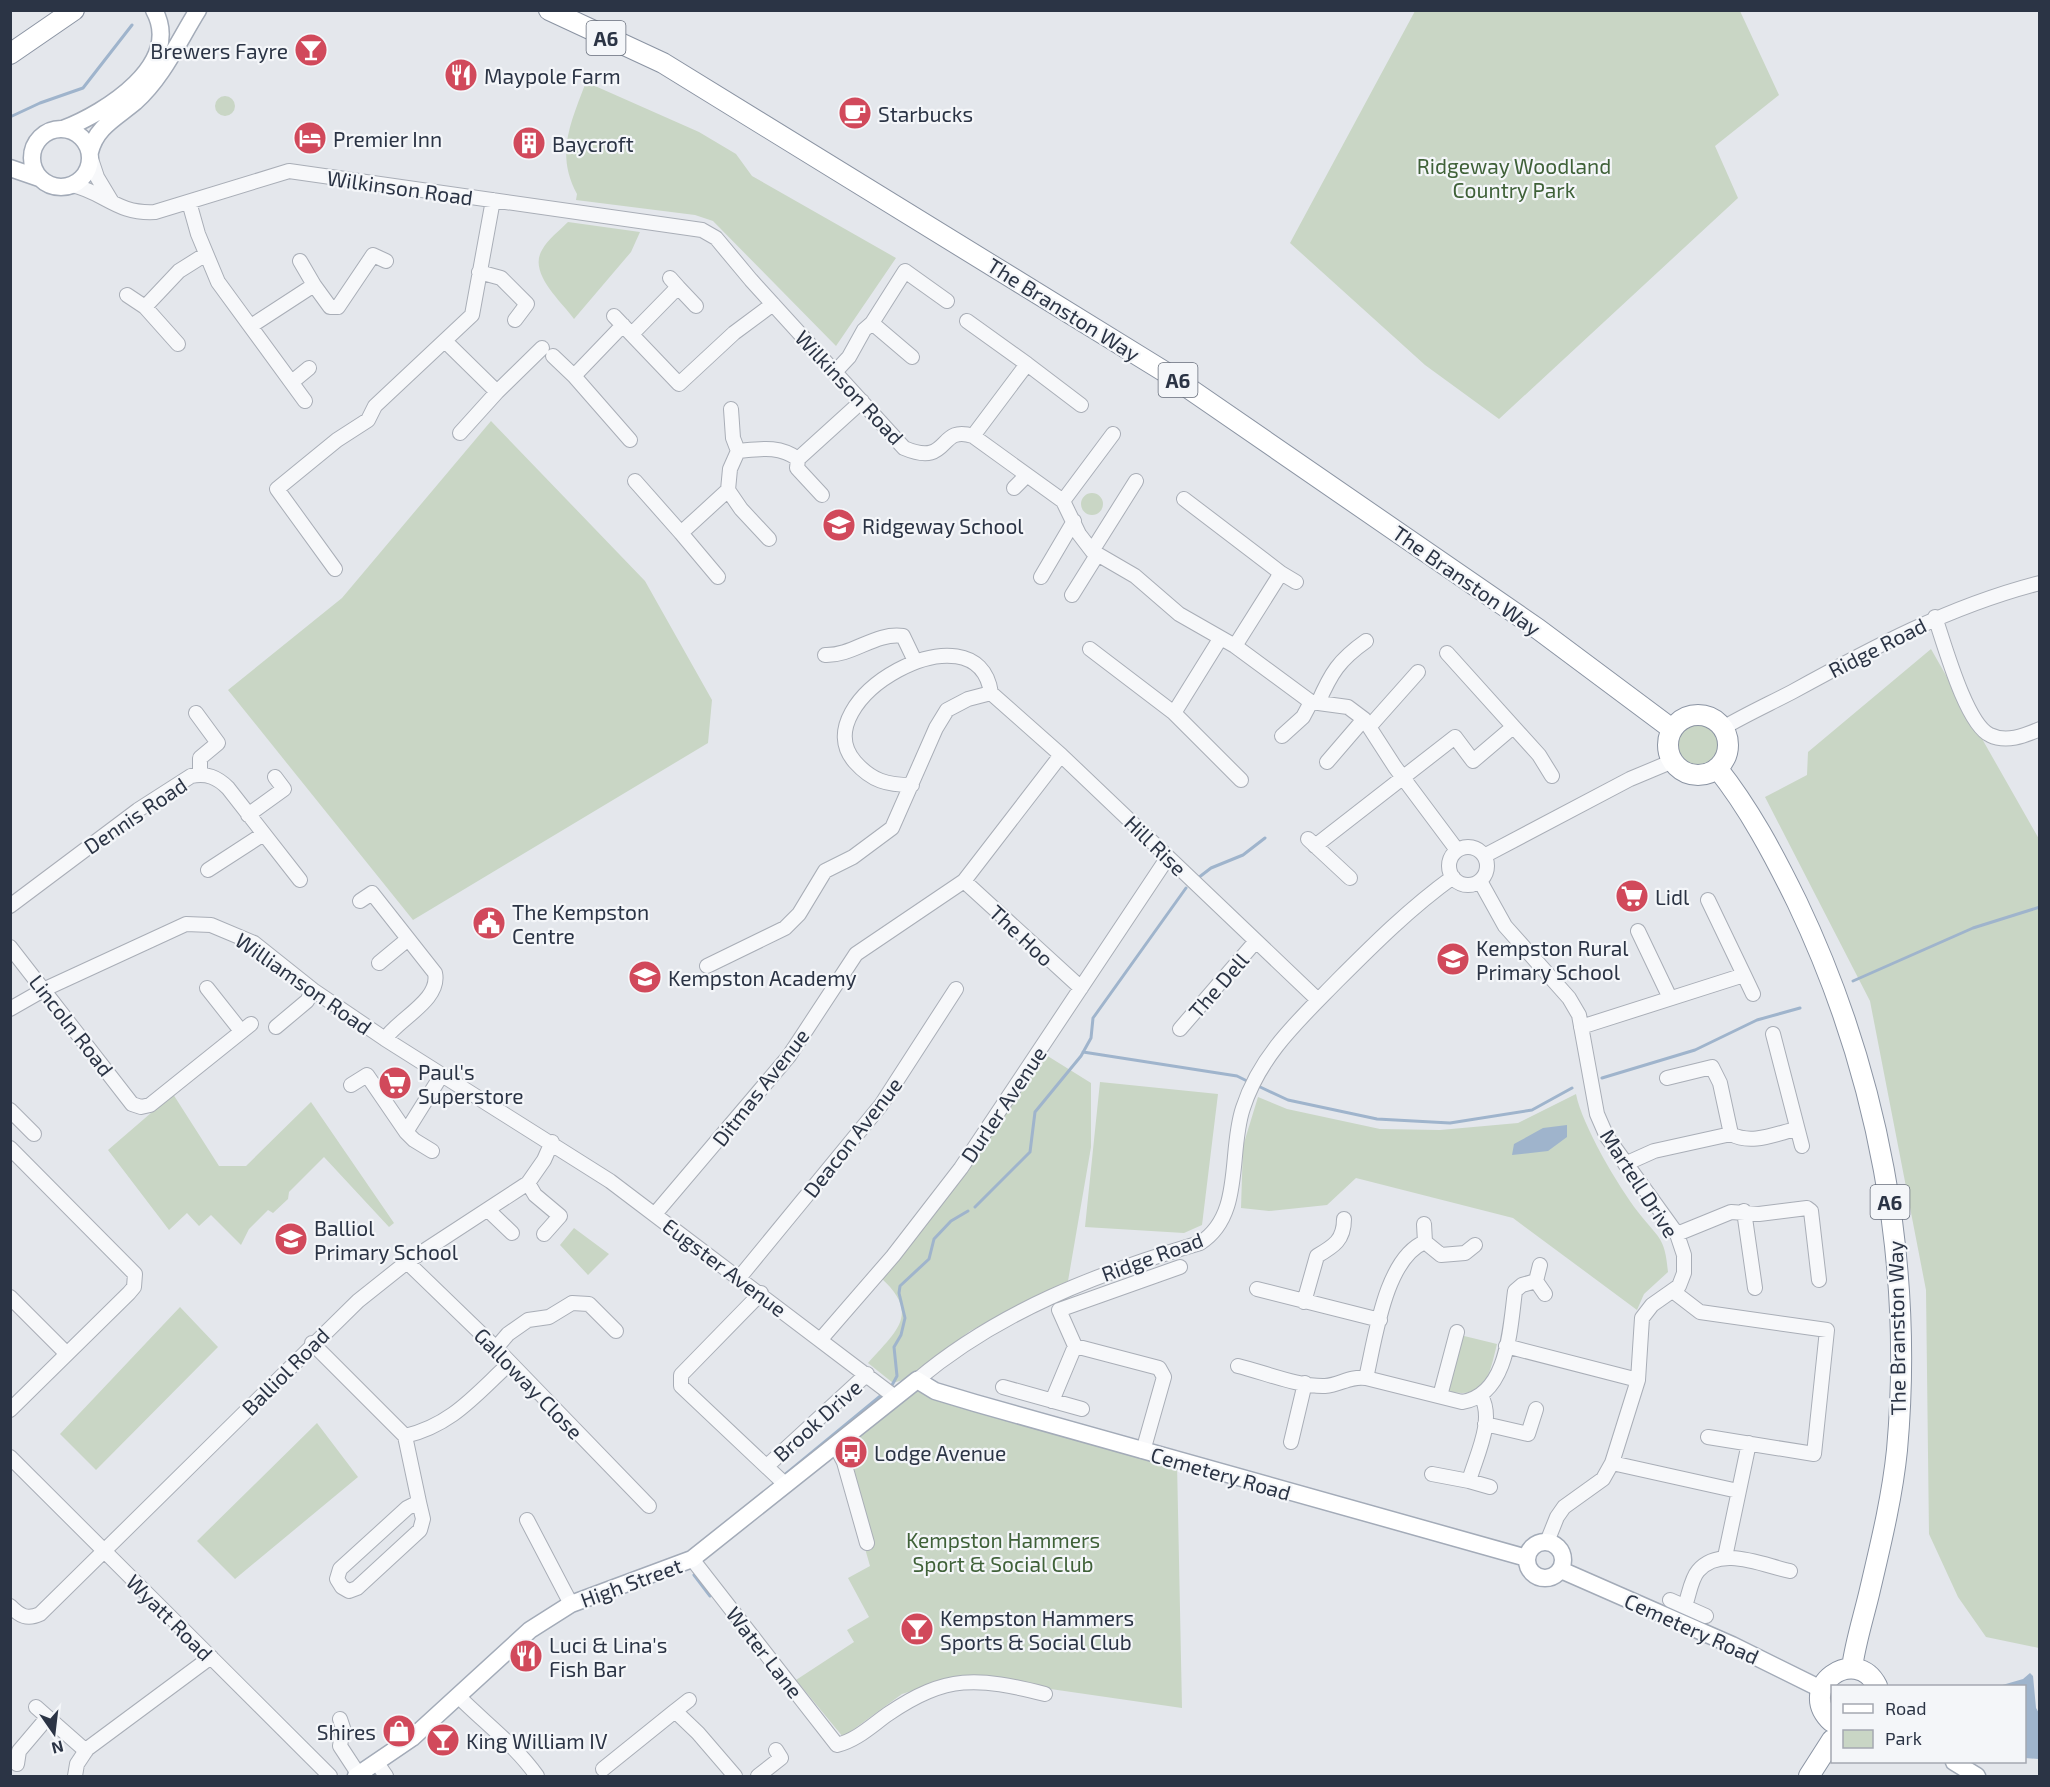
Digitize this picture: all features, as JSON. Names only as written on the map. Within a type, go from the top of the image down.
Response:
[{"type":"highway","points":[[10,54],[74,10]]},
{"type":"highway","name":"The Branston Way","points":[[549,10],[663,63],[1165,372],[1538,629],[1672,729]]},
{"type":"highway","points":[[575,10],[618,32],[663,63]]},
{"type":"highway","points":[[1694,715],[1708,716],[1723,728],[1728,741],[1727,750],[1717,768],[1707,773],[1694,774],[1684,771],[1672,760],[1668,746],[1672,729],[1678,722],[1694,715]]},
{"type":"highway","name":"The Branston Way","points":[[1717,768],[1735,790],[1778,863],[1813,935],[1845,1019],[1873,1111],[1890,1203],[1898,1267],[1900,1331],[1901,1392],[1897,1452],[1888,1509],[1852,1668]]},
{"type":"highway","points":[[1831,1720],[1821,1707],[1821,1689],[1833,1673],[1852,1668],[1869,1676],[1875,1685]]},
{"type":"highway","points":[[1809,1776],[1831,1743]]},
{"type":"main road","points":[[10,161],[33,149],[44,134],[97,115],[116,101],[153,61],[162,38],[160,24],[154,10]]},
{"type":"main road","points":[[10,168],[39,178],[55,187],[72,185],[86,173],[90,154],[100,130],[136,101],[160,75],[198,10]]},
{"type":"main road","points":[[63,129],[80,136],[90,154]]},
{"type":"main road","points":[[33,149],[32,165],[39,178]]},
{"type":"main road","name":"High Street","points":[[357,1776],[382,1770],[530,1630],[571,1604],[692,1559],[782,1481],[835,1445],[898,1389]]},
{"type":"main road","name":"Cemetery Road","points":[[898,1389],[945,1394],[1527,1558],[1529,1568],[1537,1576],[1555,1576],[1561,1570],[1732,1645],[1821,1689]]},
{"type":"main road","points":[[1527,1558],[1537,1544],[1547,1542],[1556,1546],[1563,1554],[1561,1570]]},
{"type":"main road","points":[[1957,1763],[1977,1776]]},
{"type":"street","points":[[90,154],[97,177],[115,206]]},
{"type":"street","name":"Wilkinson Road","points":[[72,185],[90,191],[115,206],[136,213],[155,212],[259,178],[289,171],[702,230],[716,238],[904,448],[918,453],[932,454],[955,433],[961,432],[974,436]]},
{"type":"street","points":[[335,569],[272,483],[368,420],[375,406],[472,315],[493,200]]},
{"type":"street","points":[[189,202],[218,282],[306,400]]},
{"type":"street","points":[[145,307],[179,271],[206,254]]},
{"type":"street","points":[[300,261],[330,307],[338,307],[374,255]]},
{"type":"street","points":[[835,372],[872,323],[905,271],[947,301]]},
{"type":"street","points":[[479,272],[501,278],[528,304],[515,320]]},
{"type":"street","points":[[574,376],[623,325],[674,282],[696,306]]},
{"type":"street","points":[[251,326],[314,285]]},
{"type":"street","points":[[127,295],[145,307],[178,344]]},
{"type":"street","points":[[623,325],[679,384],[734,333],[773,304]]},
{"type":"street","points":[[967,321],[1081,405]]},
{"type":"street","points":[[872,323],[912,357]]},
{"type":"street","points":[[445,341],[497,392]]},
{"type":"street","points":[[460,433],[497,392],[547,352],[574,376],[630,440]]},
{"type":"street","points":[[1027,364],[974,436],[1063,501],[1079,534],[1095,553],[1135,576],[1179,614],[1235,646],[1314,702],[1348,707],[1367,722],[1457,850]]},
{"type":"street","points":[[292,382],[309,368]]},
{"type":"street","points":[[822,495],[797,468],[798,459],[862,401]]},
{"type":"street","points":[[681,533],[728,490],[730,469],[738,451],[733,438],[731,409]]},
{"type":"street","points":[[1063,501],[1113,434]]},
{"type":"street","points":[[738,451],[768,448],[787,451],[798,459]]},
{"type":"street","points":[[1014,488],[1026,475]]},
{"type":"street","points":[[634,481],[718,577]]},
{"type":"street","points":[[1071,595],[1134,485],[1145,496]]},
{"type":"street","points":[[728,490],[769,539]]},
{"type":"street","points":[[1184,499],[1296,582]]},
{"type":"street","points":[[1041,577],[1074,521]]},
{"type":"street","points":[[1235,646],[1281,573]]},
{"type":"street","name":"Ridge Road","points":[[1723,728],[1879,644],[1935,617],[2006,592],[2040,583]]},
{"type":"street","points":[[1935,617],[1958,686],[1977,724],[1989,735],[2007,740],[2040,729]]},
{"type":"street","points":[[825,656],[840,656],[893,634],[903,636],[915,661]]},
{"type":"street","points":[[1174,713],[1220,639]]},
{"type":"street","points":[[1282,736],[1303,717],[1330,673],[1345,656],[1366,641]]},
{"type":"street","points":[[1090,649],[1174,713],[1241,780]]},
{"type":"street","points":[[1447,653],[1539,755],[1552,776]]},
{"type":"street","points":[[707,966],[785,928],[799,914],[825,872],[853,857],[892,828],[912,785],[936,728],[947,710],[968,699],[991,693],[989,680],[978,664],[964,657],[949,654],[915,661],[866,690],[849,718],[845,735],[850,756],[876,781],[912,785]]},
{"type":"street","points":[[1327,762],[1418,672]]},
{"type":"street","name":"Hill Rise","points":[[991,693],[1061,755],[1318,1000]]},
{"type":"street","points":[[196,713],[218,743],[200,758],[200,774]]},
{"type":"street","points":[[1350,878],[1312,842],[1455,736],[1473,761],[1513,728]]},
{"type":"street","name":"Ditmas Avenue","points":[[655,1214],[789,1056],[856,954],[963,881],[1061,755]]},
{"type":"street","points":[[1484,856],[1531,829],[1672,760]]},
{"type":"street","name":"Dennis Road","points":[[10,906],[138,810],[191,776],[200,774],[219,779],[300,880]]},
{"type":"street","points":[[248,815],[284,789],[275,777]]},
{"type":"street","points":[[208,870],[262,835]]},
{"type":"street","points":[[1471,847],[1484,856],[1486,871],[1480,880],[1467,885],[1453,878],[1450,861],[1457,850],[1471,847]]},
{"type":"street","name":"Durler Avenue","points":[[821,1339],[892,1256],[962,1168],[1167,856]]},
{"type":"street","name":"Ridge Road","points":[[898,1389],[971,1339],[1052,1295],[1124,1266],[1200,1243],[1210,1236],[1222,1222],[1228,1203],[1241,1111],[1252,1082],[1273,1048],[1385,932],[1453,878]]},
{"type":"street","name":"Martell Drive","points":[[1480,880],[1505,926],[1569,998],[1579,1015],[1597,1114],[1607,1137],[1677,1234],[1684,1255],[1684,1273],[1674,1292]]},
{"type":"street","name":"The Hoo","points":[[963,881],[1081,988]]},
{"type":"street","points":[[360,901],[372,893],[435,973],[437,980],[429,996],[390,1030],[385,1039]]},
{"type":"street","points":[[1708,900],[1753,994]]},
{"type":"street","name":"Williamson Road","points":[[10,1009],[45,988],[171,930],[198,923],[232,932],[254,943],[313,990],[385,1039],[441,1076],[552,1142]]},
{"type":"street","points":[[1638,931],[1671,998]]},
{"type":"street","points":[[378,963],[408,939]]},
{"type":"street","name":"The Dell","points":[[1180,1029],[1256,941]]},
{"type":"street","name":"Lincoln Road","points":[[10,947],[45,988],[132,1104],[141,1107],[150,1105],[246,1028],[207,988]]},
{"type":"street","points":[[1581,1027],[1744,975]]},
{"type":"street","name":"Deacon Avenue","points":[[739,1278],[881,1105],[956,989]]},
{"type":"street","points":[[276,1027],[302,1005],[313,990]]},
{"type":"street","points":[[1773,1034],[1802,1146]]},
{"type":"street","points":[[1666,1078],[1712,1066],[1720,1083],[1731,1134]]},
{"type":"street","points":[[351,1085],[368,1075],[406,1132],[432,1151]]},
{"type":"street","points":[[406,1132],[441,1076]]},
{"type":"street","points":[[10,1110],[34,1134]]},
{"type":"street","points":[[1625,1164],[1654,1151],[1731,1134],[1740,1139],[1753,1139],[1796,1129]]},
{"type":"street","name":"Eugster Avenue","points":[[552,1142],[655,1214],[867,1374],[898,1389]]},
{"type":"street","name":"Balliol Road","points":[[10,1606],[23,1617],[32,1618],[40,1614],[312,1343],[358,1301],[407,1262],[528,1183],[544,1160],[552,1142]]},
{"type":"street","points":[[10,1148],[133,1269],[135,1280],[129,1293],[10,1410]]},
{"type":"street","points":[[528,1183],[535,1195],[560,1216],[544,1234]]},
{"type":"street","points":[[1677,1234],[1731,1212],[1743,1211],[1759,1214],[1807,1208],[1811,1211],[1819,1280]]},
{"type":"street","points":[[488,1209],[512,1233]]},
{"type":"street","points":[[1743,1211],[1755,1288]]},
{"type":"street","points":[[1304,1302],[1317,1256],[1337,1244],[1344,1231],[1344,1219]]},
{"type":"street","points":[[1424,1224],[1425,1242],[1441,1255],[1465,1253],[1475,1245]]},
{"type":"street","points":[[1366,1378],[1388,1287],[1414,1247],[1425,1242]]},
{"type":"street","name":"Galloway Close","points":[[407,1262],[496,1348],[649,1506]]},
{"type":"street","points":[[1540,1265],[1536,1281],[1545,1294]]},
{"type":"street","points":[[1052,1401],[1075,1346],[1059,1310],[1180,1267]]},
{"type":"street","points":[[1238,1365],[1305,1383],[1326,1386],[1353,1377],[1366,1378],[1462,1402],[1481,1396],[1493,1384],[1506,1346],[1515,1291],[1522,1285],[1536,1281]]},
{"type":"street","points":[[1257,1289],[1380,1320]]},
{"type":"street","points":[[1547,1542],[1557,1517],[1564,1507],[1603,1479],[1612,1463],[1638,1380],[1642,1318],[1652,1305],[1674,1292],[1700,1312],[1827,1330],[1814,1454],[1708,1437]]},
{"type":"street","points":[[761,1293],[681,1375],[681,1386],[782,1481]]},
{"type":"street","points":[[10,1297],[68,1354]]},
{"type":"street","points":[[496,1348],[518,1325],[528,1320],[558,1314],[572,1303],[590,1304],[616,1331]]},
{"type":"street","points":[[1440,1396],[1457,1332]]},
{"type":"street","points":[[312,1343],[405,1436],[423,1519],[420,1530],[357,1588],[350,1591],[342,1587],[337,1579],[340,1569],[407,1508],[419,1502]]},
{"type":"street","points":[[1075,1346],[1159,1368],[1164,1377],[1143,1451]]},
{"type":"street","points":[[1506,1346],[1638,1380]]},
{"type":"street","points":[[405,1436],[431,1429],[445,1422],[510,1363]]},
{"type":"street","name":"Brook Drive","points":[[767,1466],[867,1374]]},
{"type":"street","points":[[1291,1442],[1305,1383]]},
{"type":"street","points":[[1004,1387],[1082,1409]]},
{"type":"street","points":[[1469,1481],[1485,1424],[1486,1405],[1481,1396]]},
{"type":"street","points":[[1485,1424],[1531,1439],[1536,1409]]},
{"type":"street","points":[[1725,1557],[1749,1443]]},
{"type":"street","points":[[835,1445],[844,1462],[867,1543]]},
{"type":"street","name":"Wyatt Road","points":[[10,1457],[330,1776]]},
{"type":"street","points":[[1612,1463],[1738,1491]]},
{"type":"street","points":[[1432,1474],[1490,1487]]},
{"type":"street","points":[[527,1520],[539,1531],[571,1604]]},
{"type":"street","points":[[1685,1606],[1696,1573],[1709,1560],[1725,1557],[1790,1571]]},
{"type":"street","name":"Water Lane","points":[[692,1559],[837,1745],[852,1741],[915,1696],[952,1682],[1018,1687],[1045,1694]]},
{"type":"street","points":[[1670,1600],[1706,1616]]},
{"type":"street","points":[[75,1776],[77,1764],[86,1750],[211,1657]]},
{"type":"street","points":[[459,1697],[483,1721],[512,1744],[537,1776]]},
{"type":"street","points":[[603,1769],[689,1700]]},
{"type":"street","points":[[36,1707],[86,1750]]},
{"type":"street","points":[[675,1712],[698,1733],[735,1776]]},
{"type":"street","points":[[17,1764],[19,1751],[47,1718]]},
{"type":"street","points":[[345,1724],[340,1746],[357,1776]]},
{"type":"street","points":[[758,1776],[781,1758],[776,1750]]},
{"type":"green space","name":"Ridgeway Woodland Country Park","points":[[1415,11],[1740,11],[1779,95],[1715,146],[1738,198],[1499,419],[1425,365],[1290,243]]},
{"type":"green space","points":[[586,82],[699,132],[736,154],[752,176],[896,258],[836,346],[713,221],[695,215],[576,200],[577,194],[570,179],[566,152],[571,124]]},
{"type":"green space","points":[[225,96],[232,99],[235,106],[232,113],[225,116],[218,113],[215,106],[218,99]]},
{"type":"green space","points":[[568,222],[640,232],[631,252],[574,319],[548,286],[539,268],[539,259],[544,246]]},
{"type":"green space","points":[[491,421],[645,581],[712,700],[708,743],[413,920],[228,690],[342,598]]},
{"type":"green space","points":[[1092,493],[1100,496],[1103,504],[1100,512],[1092,515],[1084,512],[1081,504],[1084,496]]},
{"type":"green space","points":[[1931,649],[2039,839],[2039,1648],[1986,1637],[1958,1597],[1929,1534],[1926,1290],[1870,1001],[1765,797],[1807,775],[1808,752]]},
{"type":"green space","points":[[1696,722],[1712,729],[1719,745],[1712,761],[1696,768],[1680,761],[1673,745],[1680,729]]},
{"type":"green space","points":[[1046,1055],[1091,1083],[1091,1147],[1068,1281],[970,1331],[906,1379],[893,1383],[868,1363],[895,1331],[902,1312],[900,1301],[880,1277]]},
{"type":"green space","points":[[1100,1082],[1218,1094],[1202,1225],[1184,1233],[1085,1227]]},
{"type":"green space","points":[[173,1094],[219,1166],[246,1166],[311,1102],[394,1223],[389,1227],[324,1157],[289,1192],[288,1199],[273,1213],[268,1210],[249,1229],[241,1245],[211,1215],[199,1226],[187,1213],[169,1230],[108,1150]]},
{"type":"green space","points":[[1576,1094],[1585,1122],[1611,1171],[1630,1201],[1659,1238],[1665,1251],[1668,1272],[1644,1294],[1637,1310],[1513,1218],[1356,1178],[1327,1205],[1269,1211],[1241,1208],[1243,1146],[1258,1097],[1287,1109],[1380,1129],[1440,1130],[1518,1123]]},
{"type":"green space","points":[[574,1228],[609,1254],[588,1275],[560,1245]]},
{"type":"green space","points":[[180,1307],[218,1347],[96,1470],[60,1434]]},
{"type":"green space","points":[[1460,1335],[1497,1344],[1484,1383],[1478,1389],[1460,1393],[1447,1391]]},
{"type":"green space","name":"Kempston Hammers Sport & Social Club","points":[[916,1391],[1177,1462],[1182,1708],[1002,1682],[951,1679],[902,1694],[843,1737],[796,1680],[854,1642],[847,1630],[869,1617],[848,1578],[870,1566],[841,1464],[833,1452]]},
{"type":"green space","points":[[317,1423],[358,1477],[235,1579],[197,1541]]},
{"type":"water","points":[[1567,1125],[1567,1137],[1548,1151],[1512,1155],[1514,1144],[1543,1128]]},
{"type":"water","points":[[2030,1673],[2033,1676],[2036,1708],[2039,1713],[2039,1759],[2026,1758],[2026,1685],[2002,1685],[2023,1679]]},
{"type":"waterway","points":[[10,117],[40,103],[83,88],[132,25]]},
{"type":"waterway","points":[[1198,878],[1211,868],[1243,855],[1265,838]]},
{"type":"waterway","points":[[975,1207],[1030,1152],[1035,1112],[1081,1056],[1091,1038],[1093,1018],[1186,888]]},
{"type":"waterway","points":[[1853,981],[1973,928],[2040,907]]},
{"type":"waterway","points":[[1602,1078],[1695,1050],[1757,1020],[1800,1008]]},
{"type":"waterway","points":[[1083,1052],[1237,1076],[1249,1082]]},
{"type":"waterway","points":[[1258,1086],[1288,1100],[1377,1119],[1450,1123],[1532,1110],[1572,1088]]},
{"type":"waterway","points":[[891,1387],[897,1376],[894,1347],[901,1335],[905,1318],[899,1293],[900,1286],[929,1259],[934,1239],[951,1221],[968,1211]]},
{"type":"waterway","points":[[782,1477],[884,1393]]},
{"type":"waterway","points":[[694,1575],[710,1596]]},
{"type":"place","name":"Brewers Fayre","points":[[311,50]]},
{"type":"place","name":"Maypole Farm","points":[[461,75]]},
{"type":"place","name":"Starbucks","points":[[855,113]]},
{"type":"place","name":"Premier Inn","points":[[310,138]]},
{"type":"place","name":"Baycroft","points":[[529,143]]},
{"type":"place","name":"Ridgeway School","points":[[839,525]]},
{"type":"place","name":"Lidl","points":[[1632,896]]},
{"type":"place","name":"The Kempston Centre","points":[[489,923]]},
{"type":"place","name":"Kempston Rural Primary School","points":[[1453,959]]},
{"type":"place","name":"Kempston Academy","points":[[645,977]]},
{"type":"place","name":"Paul's Superstore","points":[[395,1083]]},
{"type":"place","name":"Balliol Primary School","points":[[291,1239]]},
{"type":"place","name":"Lodge Avenue","points":[[851,1452]]},
{"type":"place","name":"Kempston Hammers Sports & Social Club","points":[[917,1629]]},
{"type":"place","name":"Luci & Lina's Fish Bar","points":[[526,1656]]},
{"type":"place","name":"Shires","points":[[399,1731]]},
{"type":"place","name":"King William IV","points":[[443,1740]]}]
